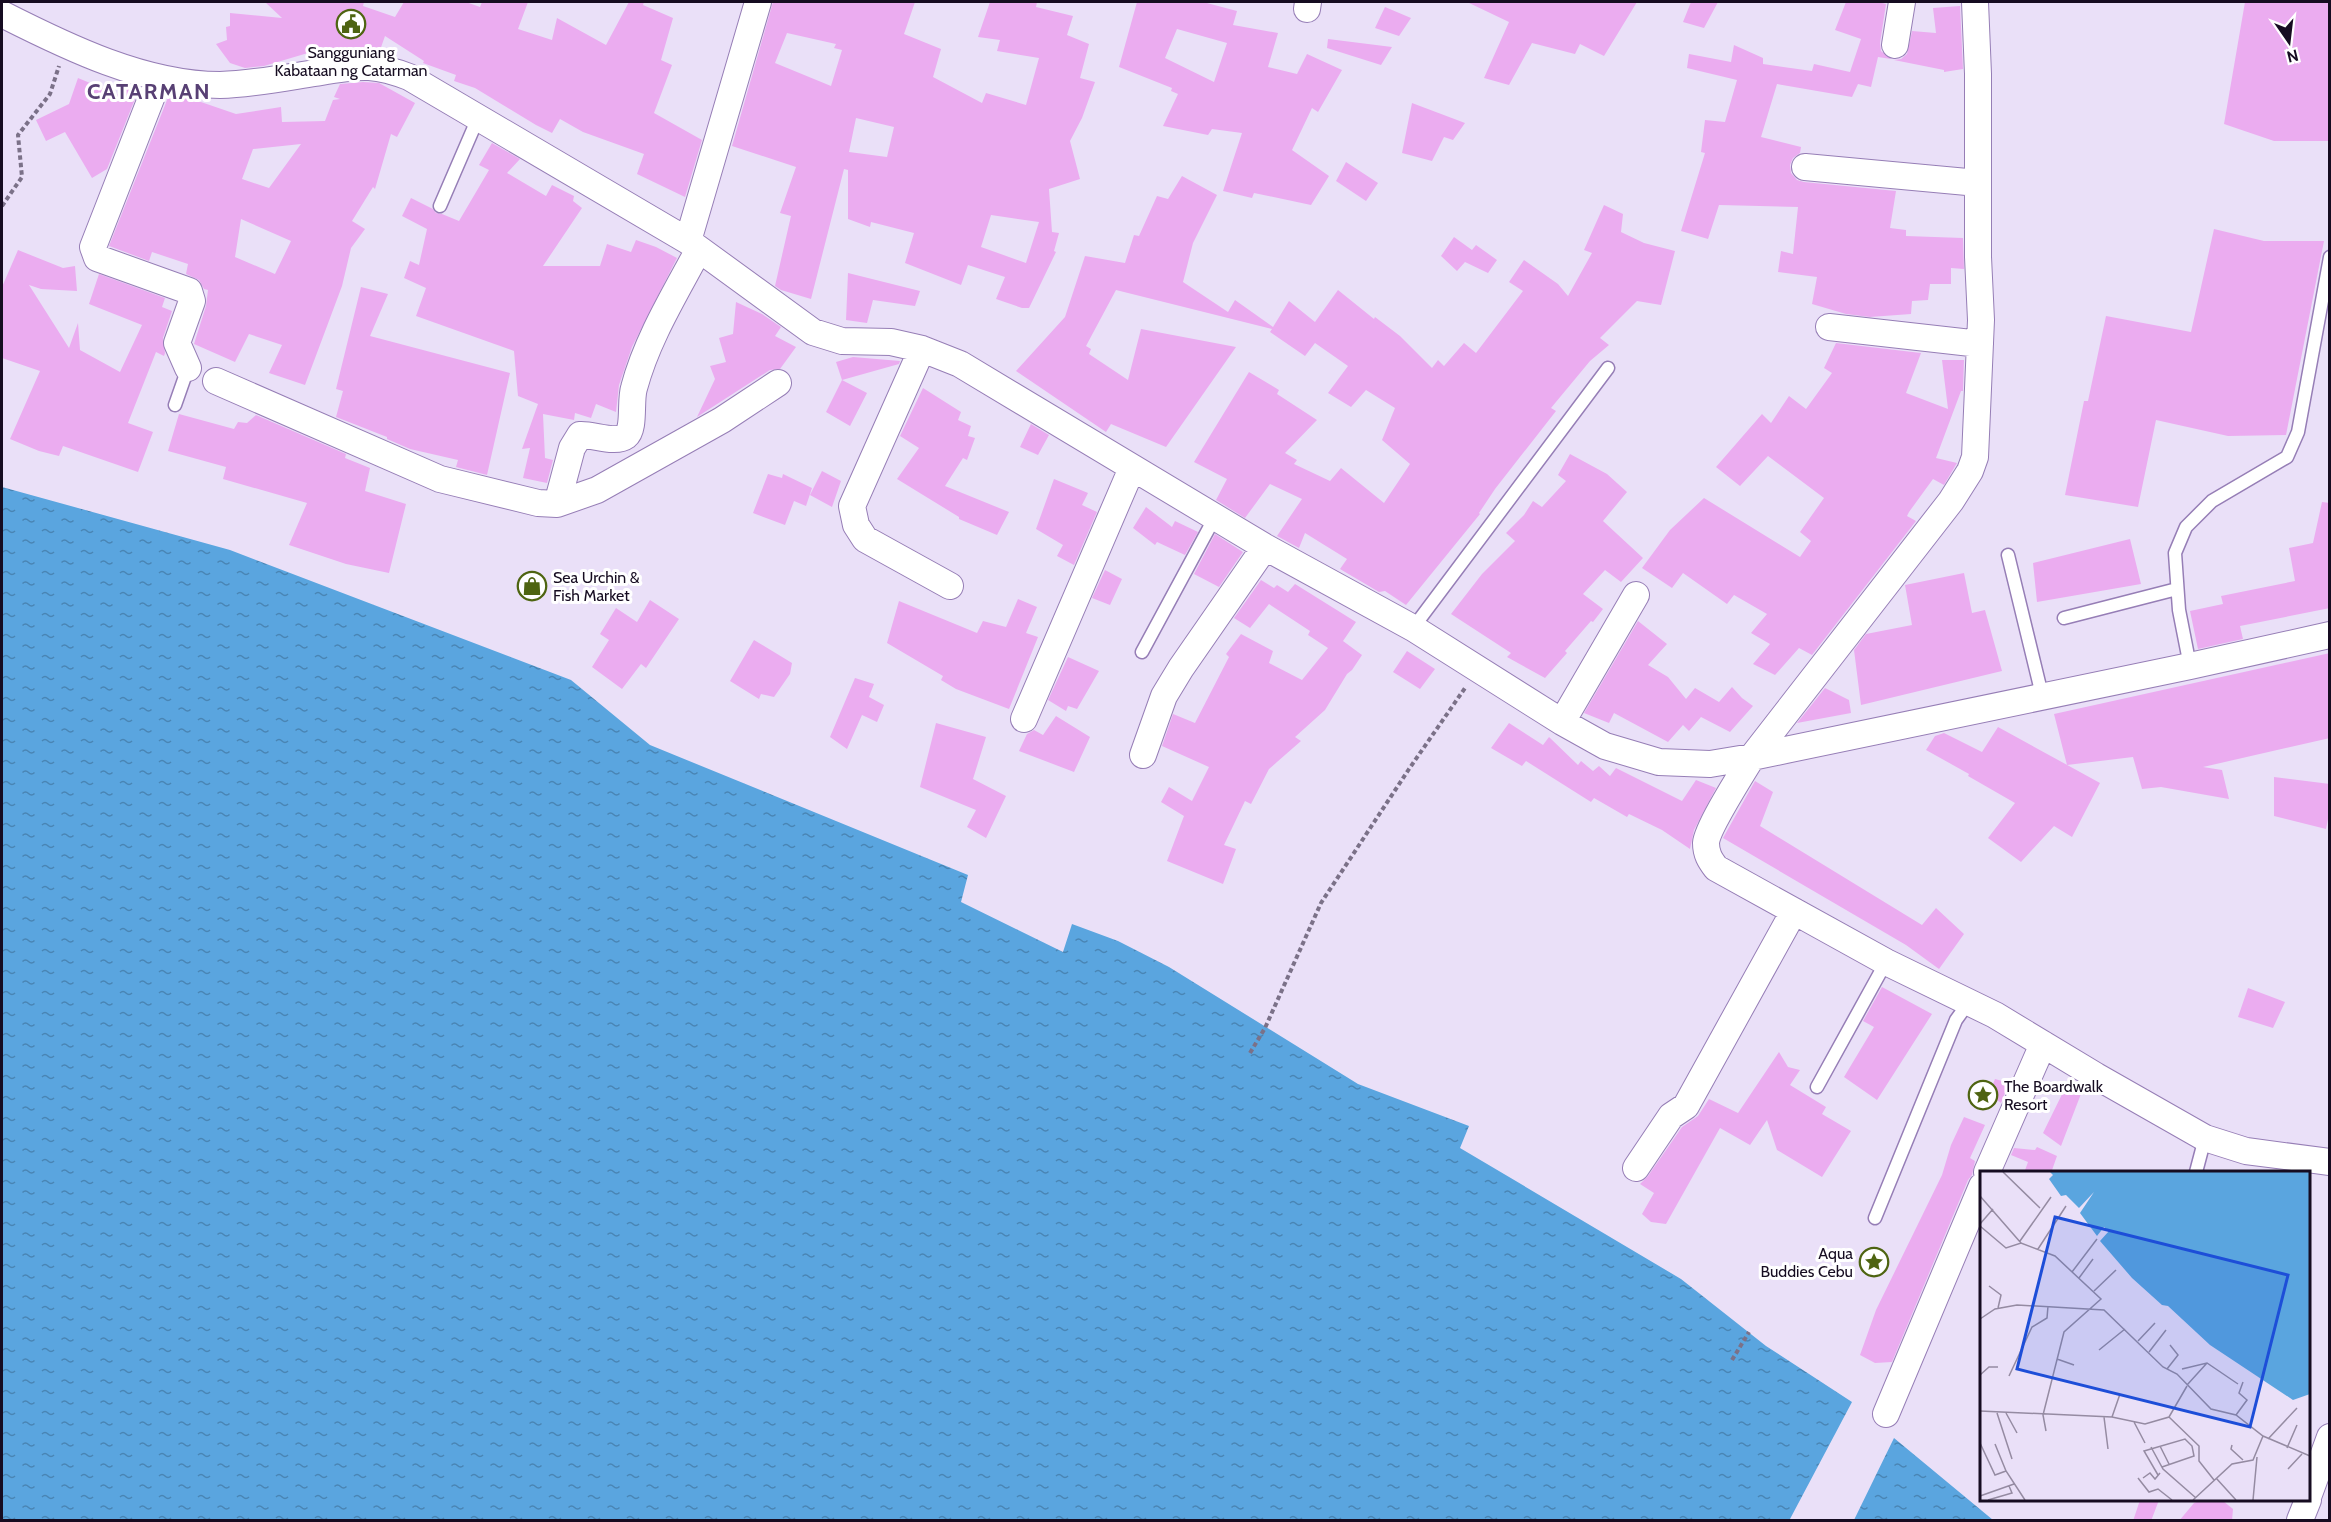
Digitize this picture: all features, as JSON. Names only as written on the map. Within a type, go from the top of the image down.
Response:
[{"type":"street","points":[[557,504],[572,448],[580,435],[621,439],[630,430],[631,400],[641,366],[693,245],[758,2]]},
{"type":"street","points":[[1895,45],[1902,2]]},
{"type":"street","points":[[1975,2],[1978,74],[1980,344],[1975,457],[1970,471],[1937,520],[1752,757],[1732,789],[1706,840],[1707,856],[1716,868],[1886,962],[1969,1002],[2205,1138],[2246,1151],[2330,1162]]},
{"type":"street","points":[[2,14],[66,46],[159,78],[218,85],[256,83],[368,66],[409,77],[693,245],[813,332],[842,341],[891,342],[922,349],[960,364],[1265,547],[1413,628],[1562,722],[1605,746],[1659,762],[1710,764],[1752,757],[2190,666],[2330,634]]},
{"type":"street","points":[[159,78],[93,251],[97,258],[189,291],[192,301],[177,343],[188,368]]},
{"type":"street","points":[[1805,168],[1978,183]]},
{"type":"street","points":[[1829,327],[1980,344]]},
{"type":"street","points":[[922,349],[852,506],[856,525],[865,539],[950,586]]},
{"type":"street","points":[[216,381],[440,479],[537,503],[557,504],[597,490],[722,420],[778,383]]},
{"type":"street","points":[[1024,718],[1132,468]]},
{"type":"street","points":[[1143,755],[1164,696],[1265,547]]},
{"type":"street","points":[[1562,722],[1636,595]]},
{"type":"street","points":[[1636,1168],[1671,1116],[1686,1106],[1794,911]]},
{"type":"street","points":[[1988,1171],[2043,1044]]},
{"type":"street","points":[[1886,1414],[1980,1191]]},
{"type":"street","points":[[2310,1492],[2330,1437]]},
{"type":"street","points":[[2300,1521],[2307,1501]]},
{"type":"lane","points":[[440,206],[478,118]]},
{"type":"lane","points":[[2190,666],[2179,610],[2175,553],[2186,527],[2212,501],[2287,457],[2298,432],[2330,257]]},
{"type":"lane","points":[[176,405],[188,368]]},
{"type":"lane","points":[[1413,628],[1608,368]]},
{"type":"lane","points":[[1142,652],[1215,517]]},
{"type":"lane","points":[[2008,555],[2042,695]]},
{"type":"lane","points":[[2064,618],[2177,589]]},
{"type":"lane","points":[[1817,1087],[1886,962]]},
{"type":"lane","points":[[1875,1218],[1956,1020],[1969,1002]]},
{"type":"lane","points":[[2197,1171],[2205,1138]]},
{"type":"path","points":[[2,206],[22,177],[18,135],[50,94],[66,46]]},
{"type":"path","points":[[1250,1053],[1265,1028],[1321,903],[1409,769],[1456,705],[1477,669]]},
{"type":"path","points":[[1732,1360],[1749,1332]]},
{"type":"water","points":[[2,487],[230,550],[571,680],[650,745],[968,875],[961,902],[1063,952],[1072,924],[1118,941],[1169,967],[1358,1084],[1469,1126],[1460,1148],[1681,1279],[1766,1346],[1852,1402],[1790,1519],[1793,1520],[2,1520]]},
{"type":"water","points":[[1894,1438],[1993,1520],[1854,1520]]},
{"type":"building","points":[[265,2],[364,2],[363,6],[395,17],[404,2],[466,2],[480,7],[482,2],[528,2],[518,29],[552,40],[557,18],[606,45],[629,2],[644,2],[643,5],[673,18],[661,60],[672,65],[654,113],[702,140],[685,197],[637,174],[644,154],[583,132],[560,119],[552,133],[475,88],[454,81],[456,75],[423,63],[424,61],[385,36],[379,53],[355,52],[326,56],[318,50],[264,66],[245,68],[230,63],[216,44],[227,40],[226,27],[230,26],[230,13],[282,18]]},
{"type":"building","points":[[773,2],[915,2],[904,34],[941,49],[933,77],[982,103],[986,93],[1026,105],[1039,58],[997,51],[1000,40],[978,37],[990,2],[1037,2],[1036,7],[1073,16],[1067,35],[1089,44],[1080,78],[1095,82],[1082,118],[1070,141],[1080,179],[1049,189],[1052,232],[1059,233],[1054,251],[1056,252],[1029,308],[1022,308],[996,299],[1005,277],[968,265],[961,285],[905,263],[914,233],[871,222],[870,227],[848,219],[848,170],[844,169],[811,299],[781,290],[775,286],[791,216],[780,213],[796,167],[732,146]],"holes":[[[787,33],[836,44],[834,48],[842,50],[831,86],[775,63]],[[856,118],[894,127],[887,157],[849,152]],[[991,215],[1039,222],[1026,263],[981,247]]]},
{"type":"building","points":[[1137,2],[1203,2],[1237,11],[1233,25],[1278,33],[1268,67],[1297,74],[1307,54],[1342,70],[1318,112],[1312,108],[1292,150],[1329,176],[1311,205],[1254,193],[1252,198],[1223,191],[1242,133],[1212,129],[1208,135],[1163,126],[1178,94],[1171,91],[1172,88],[1119,67]],"holes":[[[1177,29],[1227,43],[1214,82],[1165,58]]]},
{"type":"building","points":[[1467,2],[1637,2],[1604,56],[1580,44],[1575,54],[1532,43],[1509,85],[1484,78],[1509,22]]},
{"type":"building","points":[[1691,2],[1718,2],[1704,28],[1683,22]]},
{"type":"building","points":[[1846,2],[1886,4],[1880,43],[1881,51],[1891,59],[1878,57],[1871,87],[1858,84],[1852,97],[1777,84],[1761,137],[1801,147],[1800,153],[1793,158],[1790,165],[1791,173],[1797,180],[1896,191],[1890,228],[1906,230],[1906,236],[1963,238],[1964,269],[1951,268],[1951,284],[1930,284],[1928,300],[1912,301],[1911,314],[1870,317],[1846,314],[1812,304],[1817,277],[1778,272],[1781,251],[1793,254],[1798,207],[1719,205],[1708,239],[1681,231],[1705,153],[1701,152],[1705,120],[1725,122],[1737,80],[1687,68],[1689,54],[1731,62],[1734,45],[1763,58],[1763,64],[1812,71],[1814,64],[1850,72],[1861,39],[1835,30]]},
{"type":"building","points":[[2245,2],[2330,2],[2330,141],[2274,141],[2224,124]]},
{"type":"building","points":[[1960,6],[1963,69],[1944,72],[1944,70],[1894,60],[1901,59],[1907,54],[1912,31],[1936,33],[1933,8]]},
{"type":"building","points":[[1385,7],[1411,18],[1399,36],[1375,28]]},
{"type":"building","points":[[1328,39],[1392,47],[1381,65],[1327,48]]},
{"type":"building","points":[[78,78],[119,95],[123,84],[139,89],[107,169],[92,178],[65,132],[46,141],[36,120],[69,104]]},
{"type":"building","points":[[379,83],[415,103],[397,137],[391,134],[375,189],[373,187],[352,221],[365,229],[351,248],[342,286],[305,385],[269,373],[282,345],[249,334],[235,362],[194,344],[206,306],[208,290],[204,289],[199,280],[186,274],[188,264],[152,252],[149,261],[109,246],[169,95],[199,99],[198,101],[236,114],[281,107],[282,122],[325,121],[333,100],[340,99],[334,97],[340,84]],"holes":[[[301,144],[269,188],[242,179],[253,149]],[[241,219],[291,241],[275,274],[235,257]]]},
{"type":"building","points":[[1412,103],[1465,123],[1453,140],[1444,137],[1432,161],[1402,153]]},
{"type":"building","points":[[492,143],[520,159],[507,173],[546,196],[552,185],[574,196],[573,201],[582,208],[543,266],[600,266],[607,244],[631,252],[636,240],[677,258],[632,347],[619,385],[616,412],[596,404],[591,418],[575,413],[574,420],[543,414],[545,458],[553,460],[547,483],[523,478],[530,448],[522,449],[538,404],[518,396],[514,351],[416,316],[426,288],[404,278],[410,261],[419,265],[427,229],[402,216],[411,198],[433,209],[436,213],[459,221],[489,170],[479,165]]},
{"type":"building","points":[[1346,162],[1378,183],[1366,201],[1336,181]]},
{"type":"building","points":[[1182,176],[1217,195],[1193,243],[1183,282],[1228,312],[1235,300],[1273,327],[1289,301],[1315,322],[1338,290],[1374,319],[1375,317],[1400,336],[1432,368],[1438,360],[1444,366],[1464,343],[1476,353],[1523,291],[1509,282],[1524,260],[1558,284],[1568,296],[1592,253],[1584,250],[1604,205],[1623,214],[1621,232],[1644,243],[1675,251],[1661,305],[1637,301],[1600,338],[1609,345],[1590,361],[1551,408],[1556,411],[1495,489],[1480,514],[1406,605],[1385,591],[1379,592],[1340,569],[1347,559],[1305,533],[1299,548],[1277,536],[1302,499],[1270,484],[1245,518],[1216,500],[1227,479],[1194,462],[1249,372],[1279,390],[1277,394],[1317,420],[1285,453],[1297,460],[1294,464],[1330,481],[1341,468],[1384,503],[1410,464],[1382,440],[1395,408],[1366,390],[1351,407],[1328,393],[1348,366],[1315,343],[1305,356],[1270,332],[1272,329],[1116,290],[1086,346],[1091,349],[1089,354],[1128,380],[1141,329],[1236,347],[1166,447],[1111,424],[1106,432],[1016,371],[1065,317],[1085,256],[1125,263],[1134,235],[1139,236],[1157,196],[1168,199]]},
{"type":"building","points":[[2214,229],[2264,241],[2324,241],[2286,435],[2228,436],[2156,420],[2138,507],[2065,495],[2084,401],[2088,401],[2106,316],[2191,332]]},
{"type":"building","points":[[1454,237],[1472,250],[1476,245],[1497,260],[1488,273],[1465,262],[1457,271],[1441,256]]},
{"type":"building","points":[[18,250],[63,268],[75,266],[77,291],[41,289],[29,285],[69,348],[78,323],[80,350],[120,372],[142,325],[89,304],[99,274],[165,298],[162,307],[172,311],[163,338],[165,353],[164,356],[156,352],[128,423],[153,432],[138,472],[63,446],[59,456],[39,451],[10,439],[40,371],[2,358],[2,287]]},
{"type":"building","points":[[848,273],[920,291],[915,306],[873,300],[867,323],[846,320]]},
{"type":"building","points":[[361,287],[388,294],[370,336],[510,373],[487,475],[456,467],[458,460],[410,449],[387,437],[336,417],[343,391],[336,389]]},
{"type":"building","points":[[736,302],[762,314],[781,327],[775,336],[796,347],[780,369],[770,370],[697,417],[715,379],[710,366],[726,362],[719,338],[733,334]]},
{"type":"building","points":[[1836,343],[1921,353],[1906,393],[1948,409],[1942,360],[1964,360],[1963,391],[1961,391],[1936,458],[1957,463],[1944,485],[1933,479],[1907,516],[1916,521],[1812,655],[1799,648],[1775,675],[1753,664],[1770,644],[1751,633],[1767,614],[1734,595],[1727,604],[1683,573],[1672,588],[1642,568],[1670,530],[1704,498],[1800,557],[1811,541],[1800,532],[1824,498],[1768,456],[1740,486],[1716,467],[1762,414],[1771,423],[1789,396],[1806,409],[1832,373],[1824,368]]},
{"type":"building","points":[[853,357],[900,361],[899,364],[842,380],[836,362]]},
{"type":"building","points":[[842,380],[867,393],[850,426],[826,412]]},
{"type":"building","points":[[923,388],[961,412],[958,420],[971,426],[968,436],[975,438],[967,460],[963,458],[945,486],[1009,512],[997,535],[959,519],[897,479],[919,448],[900,436]]},
{"type":"building","points":[[179,414],[234,429],[238,422],[247,423],[256,415],[346,454],[345,458],[370,468],[365,491],[406,504],[389,573],[346,564],[289,545],[307,503],[223,479],[226,467],[168,451]]},
{"type":"building","points":[[1031,424],[1049,435],[1038,455],[1020,447]]},
{"type":"building","points":[[1570,454],[1607,474],[1627,492],[1603,521],[1643,558],[1621,582],[1605,570],[1583,594],[1603,609],[1565,651],[1567,653],[1545,678],[1507,657],[1511,653],[1451,614],[1482,574],[1515,541],[1506,533],[1524,515],[1533,501],[1542,507],[1566,481],[1558,475]]},
{"type":"building","points":[[822,471],[841,481],[832,507],[810,495]]},
{"type":"building","points":[[768,474],[782,478],[783,474],[812,488],[806,506],[794,501],[785,525],[753,513]]},
{"type":"building","points":[[1054,479],[1088,493],[1082,505],[1097,512],[1074,565],[1057,556],[1063,545],[1036,529]]},
{"type":"building","points":[[2322,502],[2330,503],[2330,608],[2240,626],[2243,639],[2198,649],[2190,611],[2223,604],[2221,596],[2295,581],[2289,548],[2313,543]]},
{"type":"building","points":[[1146,507],[1172,527],[1175,521],[1198,532],[1185,555],[1157,542],[1155,545],[1133,528]]},
{"type":"building","points":[[1215,534],[1243,552],[1219,587],[1194,574]]},
{"type":"building","points":[[2130,539],[2141,584],[2037,602],[2033,563]]},
{"type":"building","points":[[1105,570],[1122,579],[1110,605],[1092,598]]},
{"type":"building","points":[[1964,573],[1972,613],[1985,610],[2002,671],[1861,705],[1854,650],[1866,634],[1912,625],[1905,585]]},
{"type":"building","points":[[1261,580],[1274,588],[1277,585],[1288,592],[1295,584],[1356,622],[1343,641],[1362,655],[1347,674],[1325,710],[1295,737],[1301,741],[1269,769],[1251,804],[1245,801],[1224,845],[1236,849],[1223,884],[1167,861],[1184,816],[1161,802],[1169,787],[1192,801],[1209,767],[1162,746],[1173,714],[1195,723],[1229,657],[1226,654],[1241,634],[1273,651],[1269,663],[1302,680],[1328,648],[1308,635],[1310,631],[1269,604],[1250,628],[1234,618]]},
{"type":"building","points":[[1018,599],[1037,607],[1026,633],[1038,637],[1009,709],[956,689],[941,680],[943,676],[887,643],[899,601],[977,633],[983,621],[1006,627]]},
{"type":"building","points":[[650,600],[679,619],[646,668],[641,664],[622,689],[592,667],[609,640],[600,634],[616,608],[637,622]]},
{"type":"building","points":[[1638,621],[1667,644],[1648,665],[1668,677],[1686,699],[1695,688],[1719,702],[1732,687],[1753,706],[1730,732],[1701,717],[1689,731],[1683,725],[1668,742],[1614,713],[1609,723],[1584,713]]},
{"type":"building","points":[[754,640],[792,663],[790,674],[774,697],[761,694],[759,699],[730,681]]},
{"type":"building","points":[[1407,651],[1435,669],[1420,689],[1393,672]]},
{"type":"building","points":[[2330,653],[2330,738],[2203,767],[2222,770],[2229,799],[2161,787],[2142,789],[2133,757],[2067,765],[2054,714]]},
{"type":"building","points":[[1068,657],[1099,671],[1077,709],[1068,706],[1066,711],[1048,700]]},
{"type":"building","points":[[855,678],[874,684],[869,697],[884,705],[877,722],[862,715],[847,749],[830,737]]},
{"type":"building","points":[[1825,688],[1849,700],[1851,713],[1797,723]]},
{"type":"building","points":[[1056,716],[1090,737],[1074,772],[1019,751],[1027,734],[1034,730],[1043,735]]},
{"type":"building","points":[[936,723],[986,737],[973,779],[1006,796],[986,838],[967,827],[976,810],[920,787]]},
{"type":"building","points":[[1509,723],[1543,745],[1549,737],[1578,765],[1581,761],[1593,771],[1599,766],[1610,776],[1616,768],[1682,801],[1696,780],[1716,788],[1694,830],[1690,849],[1662,830],[1629,814],[1627,817],[1594,798],[1591,802],[1526,761],[1522,766],[1491,748]]},
{"type":"building","points":[[1998,727],[2100,783],[2072,837],[2054,826],[2021,862],[1988,838],[2015,803],[1926,750],[1935,736],[1944,733],[1982,752]]},
{"type":"building","points":[[2274,777],[2330,784],[2330,809],[2326,829],[2274,816]]},
{"type":"building","points":[[1755,781],[1773,792],[1760,826],[1922,925],[1936,908],[1964,934],[1939,969],[1906,945],[1723,838]]},
{"type":"building","points":[[1882,987],[1932,1014],[1877,1100],[1844,1077],[1874,1027],[1863,1021]]},
{"type":"building","points":[[2248,988],[2285,1002],[2273,1028],[2238,1017]]},
{"type":"building","points":[[1779,1052],[1788,1067],[1800,1070],[1790,1085],[1826,1107],[1822,1114],[1851,1131],[1822,1177],[1777,1150],[1767,1120],[1750,1145],[1720,1128],[1666,1224],[1651,1222],[1642,1214],[1654,1193],[1640,1184],[1682,1127],[1698,1116],[1709,1099],[1738,1113]]},
{"type":"building","points":[[2070,1078],[2084,1086],[2061,1146],[2043,1133]]},
{"type":"building","points":[[1995,1079],[2009,1083],[2001,1103],[1989,1094]]},
{"type":"building","points":[[1964,1117],[1985,1125],[1970,1158],[1975,1161],[1972,1175],[1892,1362],[1875,1363],[1860,1355],[1876,1310],[1942,1175],[1951,1145]]},
{"type":"building","points":[[2037,1147],[2057,1156],[2052,1171],[2025,1171],[2028,1162],[2011,1155],[2014,1148],[2035,1150]]},
{"type":"building","points":[[2140,1501],[2159,1501],[2151,1521],[2133,1521]]},
{"type":"building","points":[[2223,1501],[2233,1509],[2232,1521],[2179,1521],[2194,1503]]},
{"type":"place","name":"Sangguniang Kabataan ng Catarman","points":[[351,24]]},
{"type":"place","name":"Sea Urchin & Fish Market","points":[[532,586]]},
{"type":"place","name":"The Boardwalk Resort","points":[[1983,1095]]},
{"type":"place","name":"Aqua Buddies Cebu","points":[[1874,1262]]},
{"type":"district","name":"CATARMAN","points":[[149,91]]}]
